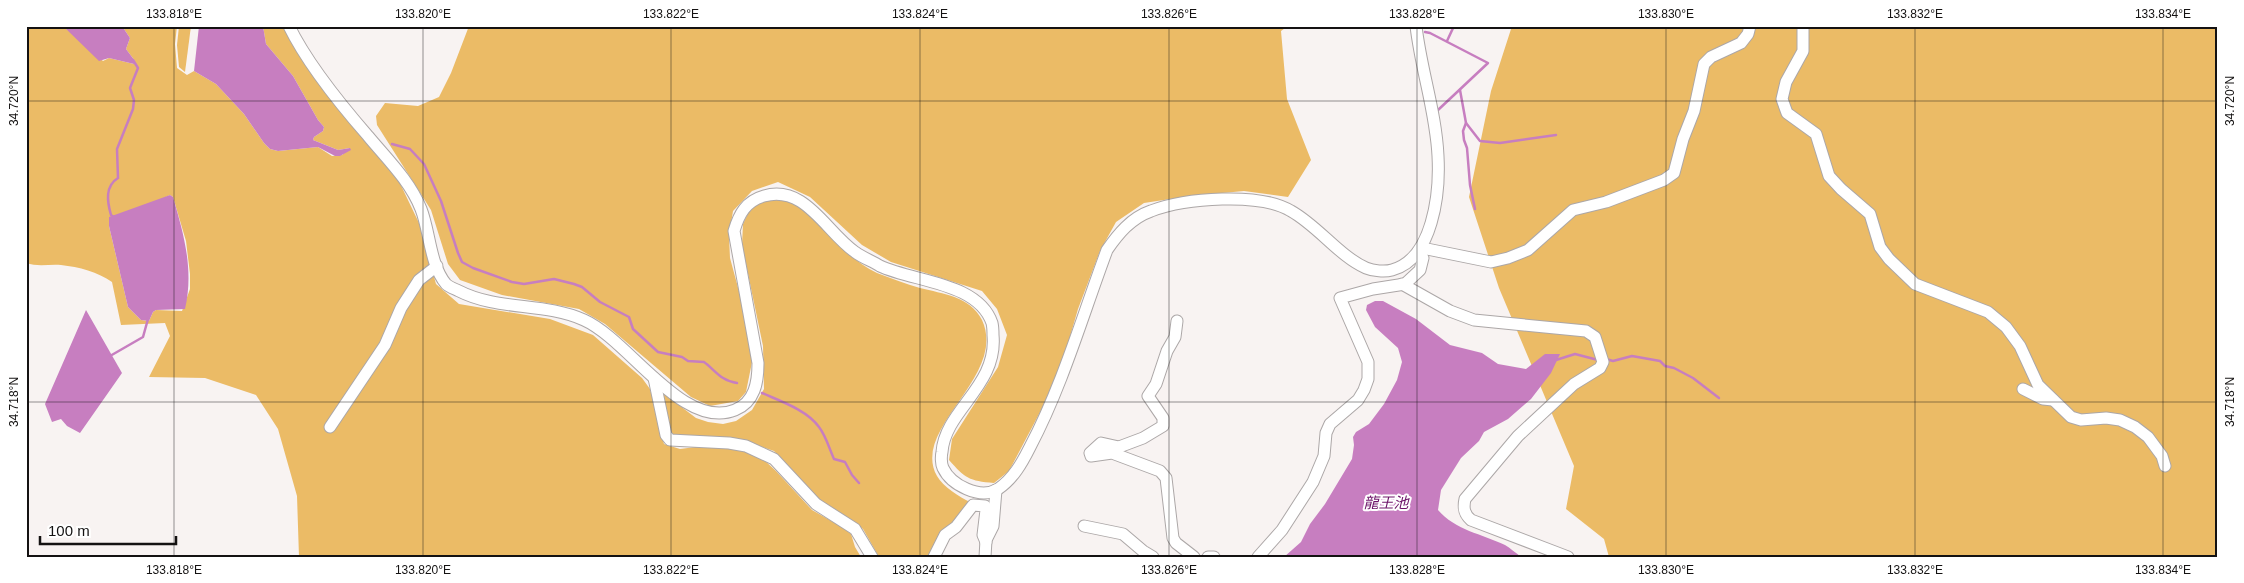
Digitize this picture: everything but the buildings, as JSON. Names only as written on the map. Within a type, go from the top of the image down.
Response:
[{"type":"street","points":[[289,26],[297,43],[356,121],[404,178],[421,208],[437,266],[447,284],[478,300],[556,312],[584,320],[610,337],[654,378],[689,405],[707,413],[723,415],[739,408],[751,398],[758,383],[758,363],[734,231],[739,213],[754,199],[774,193],[788,194],[800,201],[854,252],[883,267],[952,288],[979,302],[992,323],[990,366],[944,439],[942,467],[952,478],[968,490],[983,493],[996,490],[1010,480],[1020,466],[1042,424],[1062,378],[1107,250],[1125,228],[1144,214],[1150,211],[1205,201],[1254,199],[1270,202],[1290,210],[1312,225],[1355,262],[1368,269],[1387,271],[1404,266],[1420,250],[1431,223],[1438,158],[1436,131],[1419,52],[1416,26]]},
{"type":"street","points":[[1420,250],[1491,262],[1508,258],[1528,250],[1573,210],[1606,202],[1664,180],[1674,173],[1683,138],[1694,111],[1704,64],[1711,57],[1741,43],[1748,34],[1750,26]]},
{"type":"street","points":[[1802,26],[1803,52],[1786,82],[1782,99],[1787,113],[1816,134],[1829,176],[1870,214],[1880,247],[1889,260],[1915,284],[1988,312],[2006,327],[2020,346],[2038,385],[2071,417],[2081,420],[2106,418],[2120,420],[2134,427],[2148,437],[2162,456],[2165,466]]},
{"type":"street","points":[[1258,557],[1282,530],[1313,482],[1324,456],[1326,433],[1330,424],[1358,400],[1368,379],[1368,362],[1340,298],[1373,288],[1402,284],[1415,275],[1422,264],[1423,258],[1420,250]]},
{"type":"street","points":[[330,427],[385,345],[401,308],[420,280],[437,266]]},
{"type":"street","points":[[1402,284],[1450,311],[1474,320],[1586,331],[1595,337],[1603,362],[1600,368],[1574,384],[1518,436],[1465,499],[1464,506],[1466,515],[1471,520],[1568,557]]},
{"type":"street","points":[[1177,322],[1175,338],[1167,352],[1156,384],[1148,396],[1163,418],[1162,426],[1143,438],[1118,447],[1101,443],[1090,453],[1090,456],[1112,453],[1160,472],[1166,478],[1173,538],[1176,543],[1194,557]]},
{"type":"street","points":[[654,378],[666,435],[670,440],[729,443],[746,446],[768,456],[781,465],[816,504],[855,529],[872,557]]},
{"type":"street","points":[[2023,389],[2043,399],[2053,400]]},
{"type":"street","points":[[985,557],[986,542],[993,526],[996,490]]},
{"type":"street","points":[[934,557],[945,535],[956,527],[973,505],[985,506],[983,535],[986,542]]},
{"type":"street","points":[[1084,526],[1123,534],[1142,551],[1153,557]]},
{"type":"street","points":[[1208,557],[1214,557]]},
{"type":"shaded area","points":[[26,26],[63,26],[103,61],[109,58],[134,64],[135,61],[126,49],[130,38],[122,26],[177,26],[175,44],[177,68],[187,75],[194,71],[216,84],[244,114],[270,149],[278,151],[318,147],[332,156],[342,155],[350,148],[338,150],[313,140],[314,137],[323,131],[324,127],[293,76],[266,44],[263,26],[282,26],[306,62],[396,175],[419,223],[436,284],[459,304],[550,319],[593,335],[642,378],[650,389],[664,444],[680,449],[711,445],[746,452],[762,458],[812,510],[851,534],[855,547],[861,557],[299,557],[297,496],[278,429],[256,395],[205,378],[149,377],[170,336],[165,323],[121,325],[112,282],[107,278],[75,267],[26,263]],"holes":[[[170,195],[173,197],[186,241],[190,289],[182,311],[156,310],[149,321],[141,320],[128,307],[109,226]]]},
{"type":"shaded area","points":[[179,26],[191,26],[185,72],[179,67],[177,45]]},
{"type":"shaded area","points":[[469,26],[1288,26],[1281,31],[1287,99],[1311,160],[1288,197],[1244,191],[1190,196],[1144,203],[1116,222],[1100,251],[1078,309],[1058,378],[1009,471],[994,483],[979,481],[968,478],[949,460],[952,439],[998,367],[1007,335],[997,309],[982,291],[891,262],[862,245],[810,197],[778,182],[752,191],[733,211],[729,236],[730,258],[740,295],[752,362],[746,392],[738,401],[710,406],[691,397],[605,324],[579,309],[502,295],[460,280],[448,264],[431,210],[377,125],[376,116],[385,103],[418,106],[439,97],[451,73]]},
{"type":"shaded area","points":[[1512,26],[2218,26],[2218,557],[1609,557],[1604,539],[1566,509],[1574,466],[1499,288],[1469,197],[1491,91]]},
{"type":"shaded area","points":[[783,198],[803,208],[847,252],[866,267],[904,283],[955,297],[970,306],[982,320],[986,341],[982,362],[972,382],[936,439],[932,458],[937,476],[943,484],[970,502],[931,557],[879,557],[863,529],[820,502],[774,451],[739,439],[673,436],[668,428],[663,393],[696,418],[723,424],[736,421],[752,410],[764,389],[763,346],[742,245],[743,224],[751,207],[767,199]]},
{"type":"water","points":[[63,26],[122,26],[130,38],[126,49],[135,61],[134,64],[109,58],[99,61]]},
{"type":"water","points":[[199,26],[263,26],[266,44],[293,76],[324,127],[323,131],[314,137],[313,140],[338,150],[350,148],[351,150],[340,156],[335,156],[318,147],[278,151],[270,149],[244,114],[216,84],[194,71]]},
{"type":"water","points":[[170,195],[173,197],[181,225],[188,266],[188,295],[185,309],[156,310],[149,321],[141,320],[128,307],[109,226],[109,217]]},
{"type":"water","name":"龍王池","points":[[1375,301],[1383,301],[1416,319],[1450,345],[1482,353],[1498,364],[1526,369],[1545,354],[1560,354],[1551,373],[1531,399],[1508,419],[1484,432],[1479,441],[1461,458],[1441,490],[1438,510],[1445,517],[1461,527],[1505,545],[1521,557],[1284,557],[1301,542],[1310,524],[1325,504],[1352,459],[1353,437],[1356,432],[1369,424],[1384,404],[1397,380],[1402,362],[1398,348],[1375,327],[1366,310],[1367,305]]},
{"type":"water","points":[[86,310],[122,373],[80,433],[67,426],[61,419],[52,422],[45,404]]},
{"type":"waterway","points":[[1447,41],[1454,26]]},
{"type":"waterway","points":[[1425,32],[1488,63],[1438,110]]},
{"type":"waterway","points":[[114,217],[111,215],[108,194],[111,185],[118,178],[117,149],[133,109],[134,100],[130,88],[138,68],[133,60]]},
{"type":"waterway","points":[[1460,90],[1466,123],[1480,141],[1500,143],[1556,135]]},
{"type":"waterway","points":[[1466,123],[1463,131],[1475,209]]},
{"type":"waterway","points":[[392,144],[410,149],[424,164],[441,201],[462,262],[512,282],[524,284],[554,279],[582,287],[600,302],[629,317],[633,329],[658,352],[682,357],[688,361],[704,362],[722,378],[737,383]]},
{"type":"waterway","points":[[110,356],[143,337],[148,319]]},
{"type":"waterway","points":[[1556,360],[1575,354],[1598,360]]},
{"type":"waterway","points":[[1606,359],[1613,361],[1632,356],[1660,361],[1665,366],[1674,368],[1693,378],[1719,398]]},
{"type":"waterway","points":[[762,393],[793,407],[814,421],[824,434],[834,459],[845,462],[859,483]]}]
